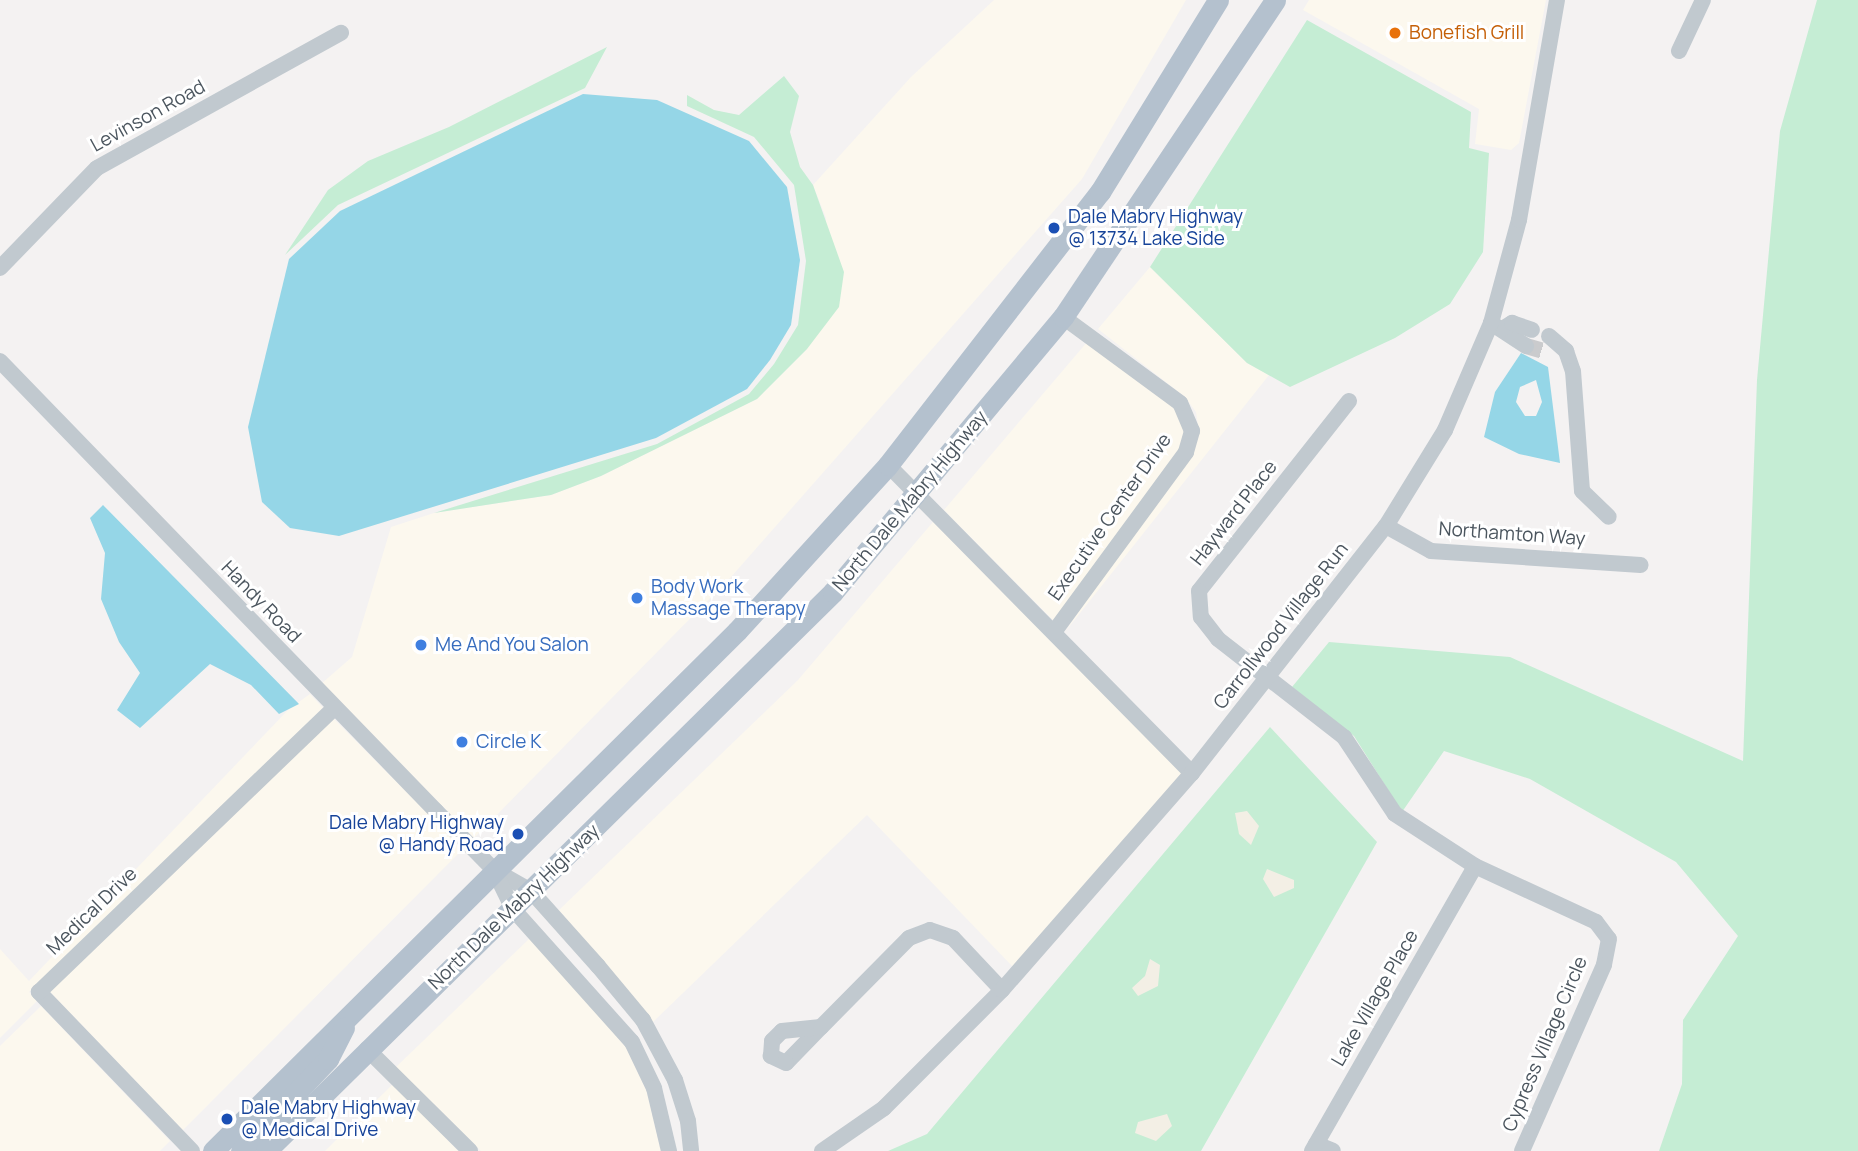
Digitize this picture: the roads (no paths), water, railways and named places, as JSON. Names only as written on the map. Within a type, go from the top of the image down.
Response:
[{"type":"main road","name":"North Dale Mabry Highway","points":[[213,1151],[737,631],[888,465],[1100,192],[1218,0]]},
{"type":"main road","name":"North Dale Mabry Highway","points":[[266,1151],[367,1049],[748,680],[918,495],[1063,317],[1275,0]]},
{"type":"main road","points":[[241,1151],[328,1059],[352,1014]]},
{"type":"street","name":"Carrollwood Village Run","points":[[822,1151],[844,1140],[884,1108],[1002,990],[1192,773],[1386,526],[1445,430],[1497,326],[1519,220],[1557,0]]},
{"type":"street","points":[[1679,51],[1703,0]]},
{"type":"street","name":"Levinson Road","points":[[0,268],[97,168],[341,33]]},
{"type":"street","name":"Executive Center Drive","points":[[1054,632],[1186,452],[1192,431],[1180,403],[1063,317]]},
{"type":"street","points":[[1497,326],[1507,338],[1529,338]]},
{"type":"street","points":[[1550,345],[1566,351],[1573,370],[1582,491],[1609,517]]},
{"type":"street","name":"Handy Road","points":[[0,361],[494,870]]},
{"type":"street","name":"Hayward Place","points":[[1349,401],[1199,591],[1201,617],[1218,639],[1267,680],[1344,737],[1395,814],[1406,822]]},
{"type":"street","name":"Executive Center Drive","points":[[888,465],[1192,773]]},
{"type":"street","name":"Northamton Way","points":[[1386,526],[1431,551],[1641,565]]},
{"type":"street","name":"Medical Drive","points":[[192,1151],[39,992],[334,708]]},
{"type":"street","name":"Cypress Village Circle","points":[[1406,822],[1475,866],[1596,922],[1609,939],[1604,964],[1522,1151]]},
{"type":"street","name":"Lake Village Place","points":[[1314,1147],[1475,866]]},
{"type":"street","points":[[494,870],[531,891],[643,1020],[675,1080],[688,1121],[691,1151]]},
{"type":"street","points":[[494,870],[513,909],[623,1031],[654,1088],[668,1151]]},
{"type":"street","points":[[821,1027],[909,938],[930,930],[953,938],[1002,990]]},
{"type":"street","points":[[623,1031],[643,1020]]},
{"type":"street","points":[[367,1049],[470,1151]]},
{"type":"street","points":[[1314,1147],[1332,1151]]},
{"type":"water","points":[[583,94],[657,100],[749,141],[787,187],[800,260],[791,325],[770,360],[747,389],[656,438],[339,536],[290,528],[262,502],[248,427],[289,259],[340,211]]},
{"type":"water","points":[[1521,353],[1548,367],[1560,463],[1519,454],[1484,437],[1495,392]],"holes":[[[1536,380],[1542,402],[1536,416],[1525,416],[1516,402],[1520,387]]]},
{"type":"water","points":[[103,505],[299,704],[279,714],[251,685],[210,664],[140,728],[117,710],[140,673],[119,642],[101,599],[105,553],[90,518]]},
{"type":"tunnel","points":[[1526,346],[1544,351]]},
{"type":"place","name":"Bonefish Grill","points":[[1395,33]]},
{"type":"place","name":"Dale Mabry Highway @ 13734 Lake Side","points":[[1054,228]]},
{"type":"place","name":"Body Work Massage Therapy","points":[[637,598]]},
{"type":"place","name":"Me And You Salon","points":[[421,645]]},
{"type":"place","name":"Circle K","points":[[462,742]]},
{"type":"place","name":"Dale Mabry Highway @ Handy Road","points":[[518,834]]},
{"type":"place","name":"Dale Mabry Highway @ Medical Drive","points":[[227,1119]]}]
